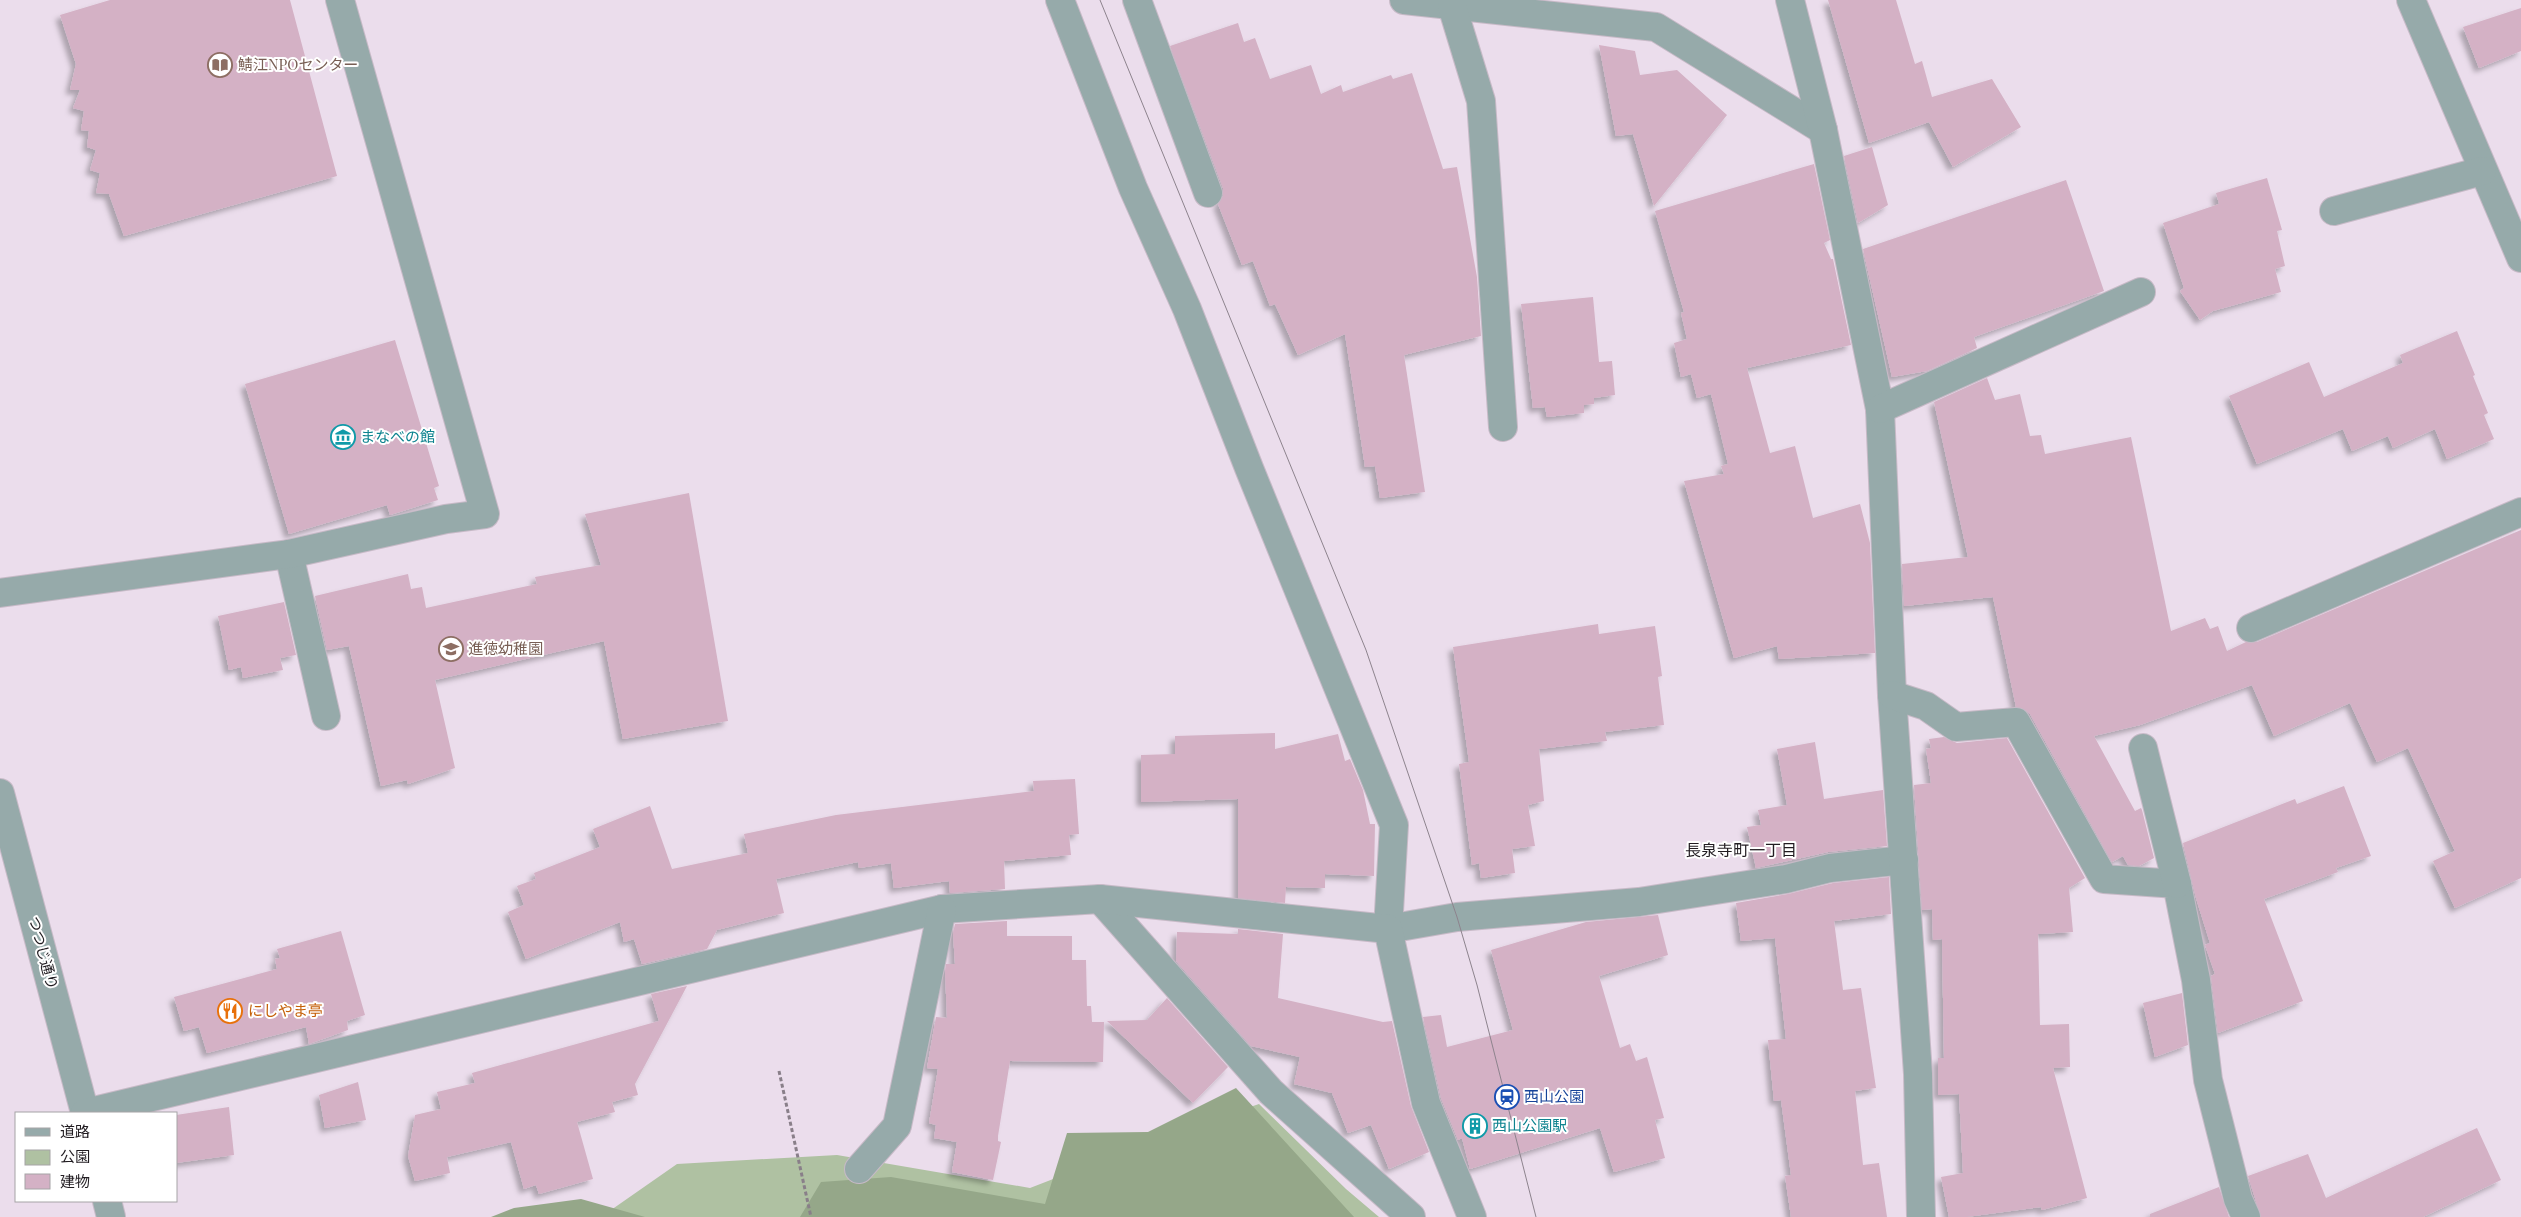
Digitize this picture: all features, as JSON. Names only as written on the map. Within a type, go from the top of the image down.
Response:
[{"type":"street","points":[[0,593],[289,554],[446,520],[485,514],[340,0]]},
{"type":"street","points":[[1060,0],[1133,188],[1187,309],[1249,468],[1394,825],[1388,929],[1426,1103],[1472,1217]]},
{"type":"street","points":[[1137,0],[1208,193]]},
{"type":"street","points":[[1404,0],[1656,27],[1823,130]]},
{"type":"street","points":[[1790,0],[1823,130],[1880,408],[1892,695],[1918,1074],[1922,1217]]},
{"type":"street","points":[[2411,0],[2482,171],[2512,214],[2521,258]]},
{"type":"street","points":[[1452,6],[1481,101],[1503,427]]},
{"type":"street","points":[[2334,211],[2482,171]]},
{"type":"street","points":[[1880,408],[2141,292]]},
{"type":"street","points":[[2251,628],[2521,512]]},
{"type":"street","points":[[289,554],[326,716]]},
{"type":"street","points":[[1892,695],[1926,706],[1956,728],[2016,722],[2023,731],[2104,879],[2177,884]]},
{"type":"street","points":[[2144,748],[2177,884],[2196,980],[2208,1080],[2238,1199],[2246,1217]]},
{"type":"street","name":"つつじ通り","points":[[0,793],[86,1112]]},
{"type":"street","points":[[90,1112],[942,909],[1100,899],[1388,929],[1457,917],[1639,902],[1786,879],[1830,868],[1904,860]]},
{"type":"street","points":[[1100,899],[1272,1092],[1412,1217]]},
{"type":"street","points":[[859,1169],[897,1126],[942,909]]},
{"type":"street","points":[[107,1202],[111,1217]]},
{"type":"path","points":[[778,1071],[811,1217]]},
{"type":"green space","points":[[1236,1088],[1354,1217],[800,1217],[821,1182],[891,1177],[1045,1204],[1067,1133],[1148,1132]]},
{"type":"green space","points":[[1259,1104],[1346,1189],[1379,1217],[601,1217],[677,1164],[837,1155],[1030,1188],[1164,1136]]},
{"type":"green space","points":[[581,1199],[645,1217],[491,1217],[514,1208]]},
{"type":"building","points":[[110,0],[290,0],[337,176],[124,236],[109,194],[96,193],[100,173],[90,170],[96,150],[87,147],[89,131],[81,130],[84,111],[73,108],[80,90],[70,90],[76,64],[60,15]]},
{"type":"building","points":[[1828,0],[1896,0],[1915,64],[1922,61],[1932,97],[1992,79],[2021,127],[1953,167],[1929,122],[1869,143]]},
{"type":"building","points":[[2521,8],[2521,51],[2479,68],[2463,27]]},
{"type":"building","points":[[1238,23],[1244,42],[1255,38],[1270,79],[1311,65],[1321,94],[1341,85],[1343,92],[1391,75],[1393,79],[1412,73],[1443,169],[1457,167],[1477,277],[1481,336],[1404,355],[1425,492],[1380,498],[1375,466],[1365,467],[1345,334],[1298,355],[1275,304],[1270,306],[1253,261],[1242,265],[1218,204],[1223,196],[1223,188],[1170,46]]},
{"type":"building","points":[[1599,45],[1635,51],[1640,75],[1677,70],[1727,115],[1654,206],[1633,134],[1616,136]]},
{"type":"building","points":[[1872,147],[1888,205],[1858,223],[1844,156]]},
{"type":"building","points":[[1814,164],[1830,240],[1824,243],[1831,259],[1833,259],[1851,345],[1747,368],[1770,453],[1795,446],[1813,518],[1860,504],[1870,543],[1875,653],[1779,659],[1777,646],[1734,658],[1684,481],[1724,474],[1721,466],[1728,464],[1711,394],[1697,398],[1691,374],[1681,377],[1674,343],[1687,339],[1681,313],[1684,312],[1655,211]]},
{"type":"building","points":[[2267,178],[2282,230],[2277,231],[2285,266],[2275,269],[2281,292],[2213,311],[2200,320],[2180,291],[2184,288],[2163,223],[2219,204],[2216,193]]},
{"type":"building","points":[[2066,180],[2104,291],[1974,337],[1977,348],[1927,371],[1892,377],[1863,249]]},
{"type":"building","points":[[1593,297],[1599,362],[1612,361],[1615,395],[1594,398],[1594,404],[1584,405],[1584,413],[1547,417],[1545,407],[1533,408],[1521,304]]},
{"type":"building","points":[[2457,331],[2475,375],[2473,376],[2488,413],[2484,415],[2494,439],[2447,459],[2435,429],[2393,448],[2388,436],[2352,451],[2343,429],[2257,464],[2229,396],[2309,362],[2324,397],[2403,363],[2400,355]]},
{"type":"building","points":[[395,340],[439,486],[434,488],[438,500],[390,515],[387,505],[289,534],[245,384]]},
{"type":"building","points":[[1987,378],[1995,400],[2020,394],[2030,436],[2041,435],[2045,454],[2131,437],[2171,631],[2205,618],[2210,629],[2218,626],[2227,651],[2246,642],[2257,642],[2521,530],[2521,878],[2455,908],[2433,861],[2455,851],[2408,748],[2377,762],[2350,703],[2274,736],[2252,685],[2140,725],[2094,736],[2135,811],[2141,808],[2142,810],[2154,858],[2139,866],[2128,865],[2123,856],[2112,862],[2030,714],[2024,709],[2016,707],[1993,597],[1904,606],[1902,564],[1968,557],[1934,402]]},
{"type":"building","points":[[689,493],[728,721],[623,739],[604,641],[435,680],[455,768],[408,784],[407,780],[381,786],[349,646],[327,650],[315,596],[408,574],[411,589],[422,587],[426,608],[537,584],[535,577],[601,565],[585,514]]},
{"type":"building","points":[[284,602],[296,655],[280,658],[283,670],[243,678],[241,667],[229,670],[218,616]]},
{"type":"building","points":[[1598,624],[1599,634],[1655,626],[1662,676],[1658,677],[1664,725],[1605,732],[1607,741],[1539,749],[1544,801],[1528,805],[1535,846],[1512,849],[1515,873],[1481,878],[1479,863],[1472,865],[1459,764],[1469,762],[1453,647]]},
{"type":"building","points":[[1275,733],[1275,749],[1338,734],[1345,761],[1350,759],[1363,790],[1370,824],[1375,824],[1374,876],[1325,874],[1325,888],[1286,887],[1285,903],[1238,898],[1238,799],[1141,802],[1141,755],[1175,754],[1175,736]]},
{"type":"building","points":[[1944,737],[1957,743],[2007,738],[2085,878],[2069,888],[2073,932],[2038,934],[2040,1025],[2069,1024],[2070,1067],[2053,1068],[2087,1198],[2042,1210],[2041,1207],[1966,1217],[1949,1217],[1941,1177],[1963,1173],[1959,1094],[1938,1095],[1938,1058],[1944,1058],[1942,939],[1933,940],[1932,909],[1922,910],[1914,785],[1931,783],[1926,749],[1931,748],[1929,739]]},
{"type":"building","points":[[1815,742],[1824,799],[1883,790],[1887,846],[1828,852],[1756,868],[1747,827],[1761,825],[1758,810],[1787,805],[1777,749]]},
{"type":"building","points":[[1075,779],[1079,834],[1069,835],[1071,855],[1004,861],[1005,889],[950,893],[949,881],[894,888],[891,863],[859,868],[858,862],[776,879],[784,913],[717,930],[707,949],[642,964],[634,939],[624,942],[620,922],[526,959],[508,912],[524,905],[517,886],[536,879],[534,873],[600,847],[593,829],[650,806],[672,869],[748,853],[744,834],[836,815],[1034,791],[1033,781]]},
{"type":"building","points":[[2344,786],[2371,856],[2336,868],[2338,872],[2264,899],[2303,1001],[2218,1033],[2211,976],[2215,974],[2205,945],[2210,943],[2196,898],[2183,843],[2295,799],[2297,804]]},
{"type":"building","points":[[1889,877],[1891,914],[1834,921],[1843,990],[1861,988],[1876,1088],[1855,1091],[1863,1165],[1879,1163],[1887,1217],[1791,1217],[1785,1176],[1791,1175],[1781,1100],[1774,1101],[1768,1040],[1786,1039],[1775,938],[1741,941],[1736,903],[1788,894],[1833,883]]},
{"type":"building","points":[[1658,915],[1668,955],[1599,976],[1620,1048],[1630,1044],[1636,1061],[1647,1057],[1664,1118],[1655,1120],[1665,1158],[1614,1172],[1600,1128],[1470,1169],[1462,1138],[1458,1140],[1441,1098],[1423,1017],[1441,1015],[1447,1047],[1513,1030],[1491,950],[1586,922]]},
{"type":"building","points":[[1007,921],[1007,936],[1072,936],[1072,960],[1086,960],[1087,1006],[1091,1006],[1092,1022],[1104,1022],[1103,1062],[1010,1061],[998,1136],[998,1141],[1001,1142],[993,1180],[952,1172],[957,1142],[934,1138],[936,1125],[929,1123],[938,1069],[927,1068],[936,1017],[947,1018],[945,971],[946,964],[955,964],[953,933],[955,924]]},
{"type":"building","points":[[1238,929],[1283,934],[1278,998],[1383,1022],[1392,1021],[1411,1106],[1429,1152],[1389,1169],[1371,1125],[1348,1133],[1332,1093],[1294,1084],[1300,1057],[1251,1046],[1176,961],[1177,932],[1238,934]]},
{"type":"building","points":[[341,931],[365,1015],[347,1021],[348,1030],[309,1044],[306,1027],[207,1053],[199,1027],[184,1031],[174,997],[277,969],[275,959],[280,958],[277,949]]},
{"type":"building","points":[[687,986],[635,1084],[638,1095],[612,1102],[615,1112],[577,1122],[593,1179],[539,1194],[536,1185],[524,1189],[511,1142],[447,1157],[450,1173],[415,1181],[408,1156],[415,1115],[441,1109],[437,1092],[475,1083],[472,1073],[659,1021],[651,994]]},
{"type":"building","points":[[2182,993],[2188,1045],[2155,1057],[2143,1003]]},
{"type":"building","points":[[1167,998],[1228,1067],[1193,1103],[1107,1021],[1147,1020]]},
{"type":"building","points":[[358,1082],[366,1120],[325,1128],[319,1095]]},
{"type":"building","points":[[229,1107],[234,1155],[178,1163],[178,1115]]},
{"type":"building","points":[[2477,1128],[2501,1180],[2423,1217],[2261,1217],[2248,1176],[2308,1154],[2326,1198]]},
{"type":"building","points":[[2219,1187],[2229,1217],[2150,1217],[2150,1214]]},
{"type":"tram line","points":[[1100,0],[1366,650],[1457,917],[1477,985],[1536,1217]]},
{"type":"place","name":"鯖江NPOセンター","points":[[220,65]]},
{"type":"place","name":"まなべの館","points":[[343,437]]},
{"type":"place","name":"進徳幼稚園","points":[[451,649]]},
{"type":"place","name":"にしやま亭","points":[[230,1011]]},
{"type":"place","name":"西山公園","points":[[1507,1097]]},
{"type":"place","name":"西山公園駅","points":[[1475,1126]]},
{"type":"district","name":"長泉寺町一丁目","points":[[1741,850]]}]
